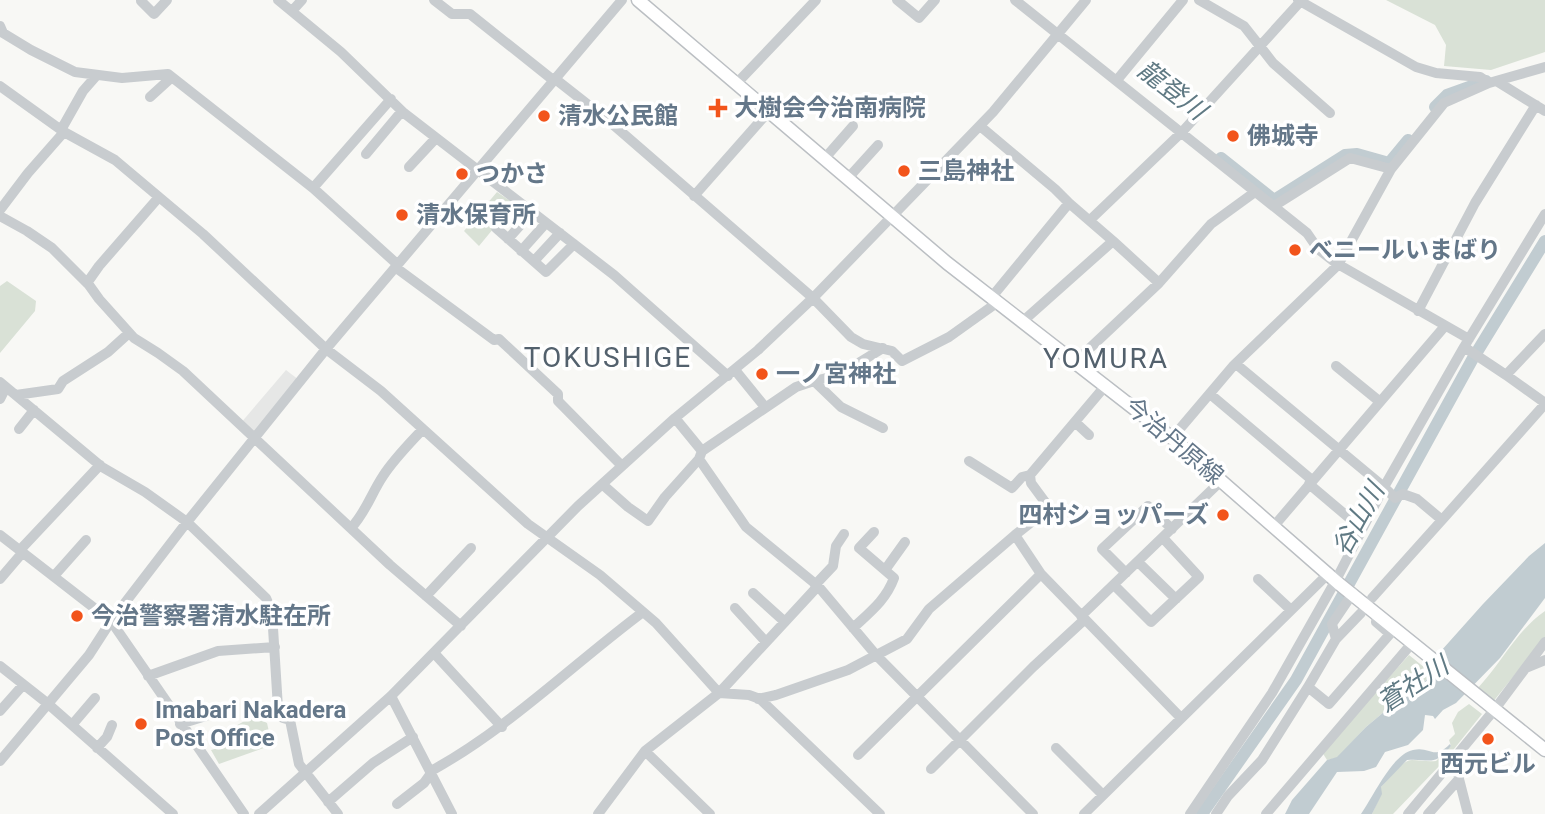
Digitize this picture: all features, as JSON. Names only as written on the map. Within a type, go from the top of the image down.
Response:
[{"type":"main road","name":"今治丹原線","points":[[638,0],[892,216],[1022,322],[1172,438],[1335,579],[1545,750]]},
{"type":"street","points":[[141,0],[154,14],[167,0]]},
{"type":"street","points":[[278,0],[341,52],[402,111],[614,275],[732,373],[765,407]]},
{"type":"street","points":[[292,11],[302,0]]},
{"type":"street","points":[[434,0],[452,14],[470,14],[610,122],[813,298],[851,337],[863,344],[892,351],[902,361],[948,337],[995,300],[1069,203]]},
{"type":"street","points":[[0,761],[89,655],[111,621],[326,349],[622,0]]},
{"type":"street","points":[[737,83],[816,0]]},
{"type":"street","points":[[897,0],[919,18],[935,0]]},
{"type":"street","points":[[1016,0],[1307,233],[1318,250],[1338,265],[1445,326],[1506,375],[1544,400],[1372,598]]},
{"type":"street","points":[[259,814],[391,696],[546,536],[675,418],[732,373],[813,298],[980,126],[1086,0]]},
{"type":"street","points":[[1117,79],[1183,0]]},
{"type":"street","points":[[1199,0],[1244,26],[1273,62],[1330,113]]},
{"type":"street","points":[[1090,220],[1182,132],[1299,1],[1416,66],[1436,73],[1480,77],[1540,108],[1475,203],[1418,311]]},
{"type":"street","points":[[0,26],[3,33],[50,61],[75,72],[122,78],[168,74],[313,188],[396,266],[494,340],[499,339],[558,394],[558,401],[622,466]]},
{"type":"street","points":[[1172,438],[1236,364],[1338,265],[1391,169],[1444,103],[1493,83],[1545,67]]},
{"type":"street","points":[[0,210],[62,131],[83,91],[97,75]]},
{"type":"street","points":[[150,96],[172,77]]},
{"type":"street","points":[[0,86],[62,131],[115,160],[203,234],[326,349],[381,391],[528,524],[600,575],[643,612],[719,693],[749,695],[758,699],[880,814]]},
{"type":"street","points":[[313,188],[391,99]]},
{"type":"street","points":[[694,196],[769,110]]},
{"type":"street","points":[[366,154],[402,111]]},
{"type":"street","points":[[825,158],[853,126]]},
{"type":"street","points":[[980,126],[1159,283]]},
{"type":"street","points":[[409,167],[436,138]]},
{"type":"street","points":[[849,177],[878,145]]},
{"type":"street","points":[[1274,206],[1350,158],[1391,169]]},
{"type":"street","points":[[1074,363],[1159,283],[1211,225],[1255,192]]},
{"type":"street","points":[[87,283],[159,197]]},
{"type":"street","points":[[519,202],[496,228],[546,272],[574,244]]},
{"type":"street","points":[[508,239],[532,212]]},
{"type":"street","points":[[1190,814],[1272,693],[1362,528],[1389,492],[1467,345],[1545,214]]},
{"type":"street","points":[[0,216],[52,248],[87,283],[129,333],[183,371],[253,439],[461,626]]},
{"type":"street","points":[[521,251],[546,223]]},
{"type":"street","points":[[534,261],[560,233]]},
{"type":"street","points":[[1022,322],[1113,241]]},
{"type":"street","points":[[1274,526],[1445,326]]},
{"type":"street","points":[[16,395],[58,388],[63,381],[108,352],[129,333]]},
{"type":"street","points":[[1506,375],[1545,334]]},
{"type":"street","points":[[602,484],[648,521],[701,455],[765,407],[796,387],[839,375],[883,348]]},
{"type":"street","points":[[1236,364],[1389,492],[1417,499],[1442,520]]},
{"type":"street","points":[[1336,366],[1379,401]]},
{"type":"street","points":[[814,381],[841,407],[883,428]]},
{"type":"street","points":[[0,399],[3,385],[100,465],[145,492],[187,523],[267,598],[272,612],[278,708],[283,718],[290,720],[299,764],[338,814]]},
{"type":"street","points":[[969,461],[1012,488],[1021,477],[1030,475],[1106,385]]},
{"type":"street","points":[[1210,394],[1362,528]]},
{"type":"street","points":[[19,429],[34,410]]},
{"type":"street","points":[[675,418],[746,527],[816,585],[876,655],[1033,814]]},
{"type":"street","points":[[1075,422],[1089,435]]},
{"type":"street","points":[[351,528],[365,510],[385,473],[423,429]]},
{"type":"street","points":[[0,579],[100,465]]},
{"type":"street","points":[[758,699],[848,670],[906,639],[929,609],[1044,512],[1045,502],[1031,483],[1030,475]]},
{"type":"street","points":[[932,769],[1222,480]]},
{"type":"street","points":[[1126,573],[1102,549],[1149,506],[1172,529]]},
{"type":"street","points":[[853,628],[880,603],[889,592],[894,578],[859,548],[874,532]]},
{"type":"street","points":[[598,814],[645,751],[719,693],[785,622],[833,566],[836,546],[844,534]]},
{"type":"street","points":[[0,535],[111,621],[244,814]]},
{"type":"street","points":[[1015,535],[1041,574],[1181,718]]},
{"type":"street","points":[[1114,585],[1151,622],[1176,599],[1199,576],[1163,538]]},
{"type":"street","points":[[54,576],[86,540]]},
{"type":"street","points":[[885,570],[905,542]]},
{"type":"street","points":[[426,596],[471,548]]},
{"type":"street","points":[[1138,562],[1176,599]]},
{"type":"street","points":[[858,755],[1041,574]]},
{"type":"street","points":[[1258,579],[1290,610]]},
{"type":"street","points":[[1084,814],[1290,610],[1335,579]]},
{"type":"street","points":[[1336,639],[1332,624],[1352,592]]},
{"type":"street","points":[[753,593],[785,622]]},
{"type":"street","points":[[735,608],[766,642]]},
{"type":"street","points":[[397,804],[424,783],[431,772],[502,726],[643,612]]},
{"type":"street","points":[[1216,814],[1228,796],[1262,760],[1336,639],[1361,613]]},
{"type":"street","points":[[1308,687],[1329,704],[1390,635],[1377,622],[1378,614]]},
{"type":"street","points":[[1266,814],[1413,642]]},
{"type":"street","points":[[1408,814],[1545,642]]},
{"type":"street","points":[[148,676],[218,651],[275,648]]},
{"type":"street","points":[[434,653],[502,726]]},
{"type":"street","points":[[1525,669],[1545,660]]},
{"type":"street","points":[[0,666],[173,814]]},
{"type":"street","points":[[0,711],[23,685]]},
{"type":"street","points":[[391,696],[451,814]]},
{"type":"street","points":[[72,725],[95,698]]},
{"type":"street","points":[[180,724],[206,716]]},
{"type":"street","points":[[97,748],[107,737],[112,725]]},
{"type":"street","points":[[328,802],[373,764],[413,737]]},
{"type":"street","points":[[1056,748],[1103,795]]},
{"type":"street","points":[[645,751],[710,814]]},
{"type":"street","points":[[1456,755],[1468,814]]},
{"type":"street","points":[[1428,814],[1459,779]]},
{"type":"shaded area","points":[[1386,0],[1545,0],[1545,52],[1491,70],[1444,66],[1446,45],[1435,25]]},
{"type":"shaded area","points":[[497,192],[512,202],[512,206],[479,246],[464,231]]},
{"type":"shaded area","points":[[7,281],[36,301],[35,311],[0,353],[0,286]]},
{"type":"shaded area","points":[[286,370],[299,380],[253,435],[240,424]]},
{"type":"shaded area","points":[[1545,543],[1545,598],[1500,658],[1456,703],[1443,710],[1435,719],[1425,715],[1423,730],[1408,745],[1385,752],[1376,767],[1364,771],[1337,772],[1309,814],[1285,814],[1292,800],[1327,760],[1337,757],[1366,727],[1403,696],[1413,693],[1427,679],[1441,651],[1529,556]]},
{"type":"shaded area","points":[[1545,611],[1545,637],[1492,703],[1477,689],[1517,638]]},
{"type":"shaded area","points":[[1409,655],[1430,672],[1431,676],[1422,683],[1418,692],[1403,696],[1366,727],[1337,758],[1327,760],[1322,752]]},
{"type":"shaded area","points":[[1469,704],[1482,714],[1446,759],[1393,814],[1372,814],[1381,794],[1381,787],[1400,767],[1412,760],[1436,761],[1451,746],[1449,740],[1455,734],[1452,723],[1458,712]]},
{"type":"shaded area","points":[[257,718],[267,723],[272,745],[219,764],[211,750],[233,744],[228,730]]},
{"type":"shaded area","points":[[1450,744],[1445,753],[1435,760],[1407,760],[1381,787],[1382,794],[1372,814],[1361,814],[1390,768],[1405,753],[1419,749],[1440,752]]},
{"type":"waterway","name":"龍登川","points":[[1435,107],[1447,95],[1486,81]]},
{"type":"waterway","name":"龍登川","points":[[1221,158],[1274,200],[1345,155],[1357,154],[1389,163],[1408,140]]},
{"type":"waterway","name":"谷山川","points":[[1202,814],[1296,680],[1472,360],[1545,241]]},
{"type":"place","name":"大樹会今治南病院","points":[[718,108]]},
{"type":"place","name":"清水公民館","points":[[544,116]]},
{"type":"place","name":"佛城寺","points":[[1233,136]]},
{"type":"place","name":"三島神社","points":[[904,171]]},
{"type":"place","name":"つかさ","points":[[462,174]]},
{"type":"place","name":"清水保育所","points":[[402,215]]},
{"type":"place","name":"べニールいまばり","points":[[1295,250]]},
{"type":"place","name":"一ノ宮神社","points":[[762,374]]},
{"type":"place","name":"四村ショッパーズ","points":[[1223,515]]},
{"type":"place","name":"今治警察署清水駐在所","points":[[77,616]]},
{"type":"place","name":"Imabari Nakadera Post Office","points":[[141,724]]},
{"type":"place","name":"西元ビル","points":[[1488,739]]},
{"type":"district","name":"TOKUSHIGE","points":[[608,357]]},
{"type":"district","name":"YOMURA","points":[[1106,358]]},
{"type":"water label","name":"蒼社川","points":[[1413,684]]}]
